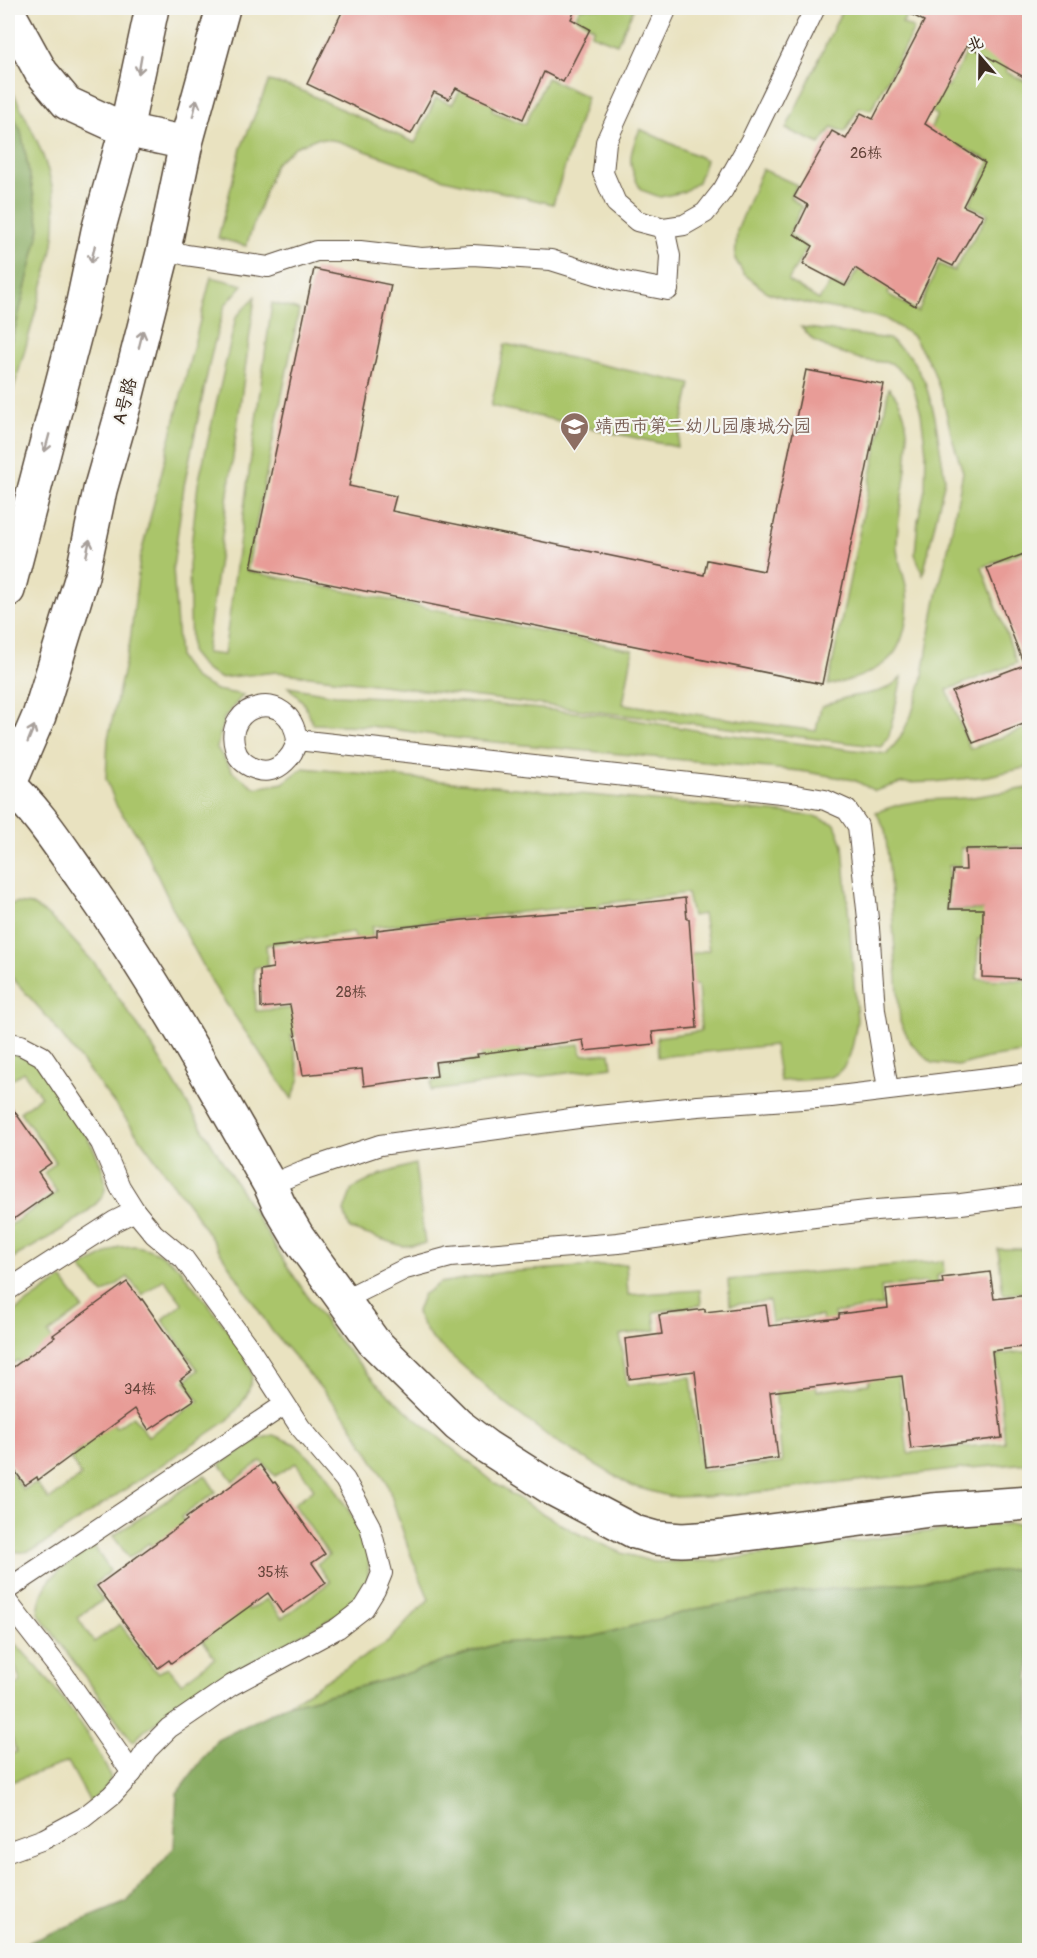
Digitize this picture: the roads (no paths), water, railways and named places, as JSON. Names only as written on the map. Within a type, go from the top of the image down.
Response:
[{"type":"street","points":[[8,590],[82,307],[98,231],[126,130],[152,8]]},
{"type":"street","name":"A号路","points":[[8,786],[39,716],[82,576],[100,490],[164,249],[186,143],[223,8]]},
{"type":"street","points":[[8,12],[41,72],[66,103],[126,130],[186,143]]},
{"type":"street","points":[[8,786],[50,833],[120,932],[171,1014],[298,1237],[343,1300],[373,1341],[458,1425],[487,1447],[553,1489],[635,1532],[657,1538],[682,1540],[715,1538],[931,1510],[1029,1503]]},
{"type":"lane","points":[[667,8],[606,142],[603,172],[616,203],[637,221],[663,228],[684,225],[705,213],[723,190],[752,138],[815,8]]},
{"type":"lane","points":[[164,249],[186,255],[268,267],[316,251],[360,251],[421,258],[472,255],[551,260],[615,280],[669,290],[670,256],[663,228]]},
{"type":"lane","points":[[297,740],[790,794],[825,800],[847,810],[858,826],[875,1010],[888,1089]]},
{"type":"lane","points":[[8,1043],[21,1045],[42,1056],[101,1143],[120,1187],[135,1211],[154,1234],[184,1259],[249,1348],[300,1427],[345,1480],[370,1526],[382,1573],[364,1608],[338,1628],[231,1685],[169,1728],[147,1750],[132,1773],[112,1796],[83,1818],[44,1839],[8,1852]]},
{"type":"lane","points":[[270,1185],[305,1170],[380,1145],[578,1118],[699,1106],[831,1097],[1029,1073]]},
{"type":"lane","points":[[343,1300],[405,1269],[450,1257],[618,1243],[788,1220],[1029,1196]]},
{"type":"lane","points":[[8,1290],[115,1221],[135,1211]]},
{"type":"lane","points":[[8,1589],[284,1405]]},
{"type":"lane","points":[[8,1603],[64,1676],[132,1773]]},
{"type":"place","name":"靖西市第二幼儿园康城分园","points":[[574,452]]}]
